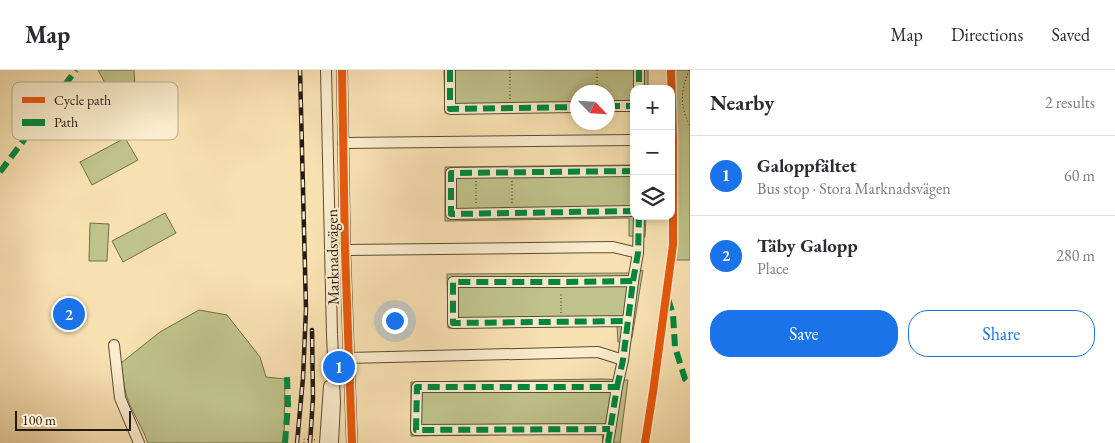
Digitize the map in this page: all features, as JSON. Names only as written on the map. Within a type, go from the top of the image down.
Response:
[{"type":"street","points":[[326,70],[335,402],[333,443]]},
{"type":"street","name":"Marknadsvägen","points":[[342,70],[345,250],[352,443]]},
{"type":"street","points":[[450,70],[450,110],[570,107]]},
{"type":"street","points":[[639,70],[639,85]]},
{"type":"street","points":[[615,106],[630,106]]},
{"type":"street","points":[[343,144],[630,140]]},
{"type":"street","points":[[630,171],[450,173],[451,214],[630,211]]},
{"type":"street","points":[[608,443],[623,360],[627,320],[638,253],[639,220]]},
{"type":"street","name":"Marknadsvägen","points":[[345,250],[614,247],[638,253]]},
{"type":"street","points":[[627,320],[454,323],[453,282],[633,281]]},
{"type":"street","points":[[325,443],[332,335]]},
{"type":"street","points":[[114,345],[120,398],[139,443]]},
{"type":"street","points":[[348,358],[598,352],[623,360]]},
{"type":"street","points":[[610,429],[416,430],[417,387],[617,387]]},
{"type":"path","points":[[510,70],[510,108]]},
{"type":"path","points":[[597,70],[597,85]]},
{"type":"path","points":[[689,70],[682,98],[690,126]]},
{"type":"path","points":[[476,173],[476,213]]},
{"type":"path","points":[[512,173],[512,213]]},
{"type":"path","points":[[561,282],[561,322]]},
{"type":"green space","points":[[98,70],[134,70],[135,82],[104,82]]},
{"type":"green space","points":[[444,70],[648,70],[648,85],[630,85],[630,110],[615,111],[615,85],[570,85],[570,111],[445,113]]},
{"type":"green space","points":[[672,70],[690,70],[690,260],[676,260],[675,85],[673,85]]},
{"type":"green space","points":[[121,140],[126,140],[138,160],[92,185],[80,162]]},
{"type":"green space","points":[[630,165],[630,220],[646,220],[645,237],[629,236],[629,218],[445,221],[445,167]]},
{"type":"green space","points":[[165,213],[176,233],[123,262],[112,241]]},
{"type":"green space","points":[[90,223],[109,224],[107,261],[89,261]]},
{"type":"green space","points":[[643,270],[632,338],[625,341],[618,342],[617,326],[448,328],[447,274],[635,273]]},
{"type":"green space","points":[[199,310],[227,315],[260,357],[266,377],[285,379],[284,439],[281,443],[148,443],[127,398],[121,363],[160,332]]},
{"type":"green space","points":[[628,380],[620,443],[603,443],[602,433],[411,436],[411,382]]},
{"type":"railway","points":[[297,443],[303,378],[306,309],[300,70]]},
{"type":"railway","points":[[310,443],[313,398],[312,330]]},
{"type":"marked path","points":[[67,82],[76,70]]},
{"type":"marked path","points":[[450,70],[450,109],[570,107]]},
{"type":"marked path","points":[[639,70],[639,85]]},
{"type":"marked path","points":[[615,106],[630,106]]},
{"type":"marked path","points":[[0,172],[24,140]]},
{"type":"marked path","points":[[630,171],[451,173],[451,214],[630,211]]},
{"type":"marked path","points":[[633,281],[638,253],[639,220]]},
{"type":"marked path","points":[[617,387],[623,360],[633,281],[453,282],[453,323],[627,321]]},
{"type":"marked path","points":[[668,299],[673,314],[675,347],[685,379],[690,384]]},
{"type":"marked path","points":[[285,443],[288,405],[287,377]]},
{"type":"marked path","points":[[608,443],[617,387],[417,387],[416,430],[610,429]]},
{"type":"cycle path","points":[[342,70],[345,250],[352,443]]},
{"type":"cycle path","points":[[645,443],[673,245],[671,70]]},
{"type":"place","name":"Täby Galopp","points":[[69,314]]},
{"type":"place","name":"Galoppfältet","points":[[339,367]]}]
